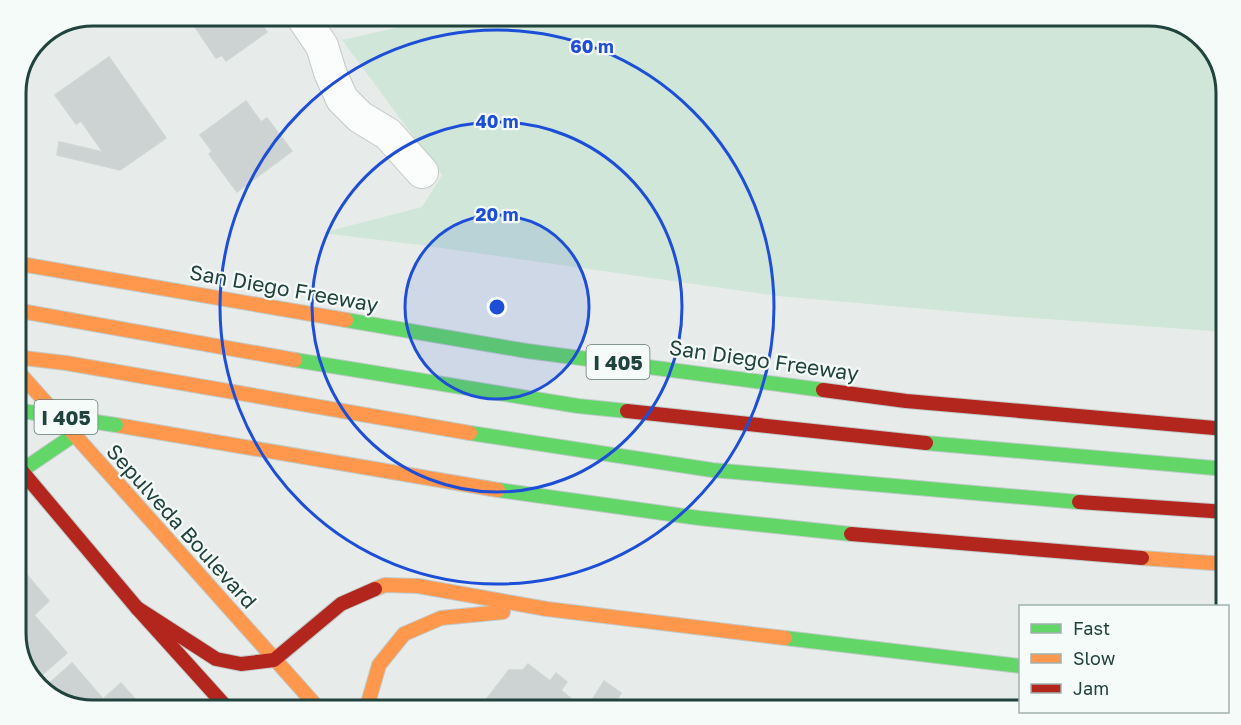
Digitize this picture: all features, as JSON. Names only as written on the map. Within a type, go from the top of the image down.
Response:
[{"type":"main road","name":"San Diego Freeway","points":[[26,265],[527,351],[906,401],[1216,428]]},
{"type":"main road","points":[[26,312],[287,359],[578,406],[847,436],[1216,468]]},
{"type":"main road","points":[[26,358],[66,363],[470,433],[712,470],[1030,499],[1216,511]]},
{"type":"main road","name":"Sepulveda Boulevard","points":[[26,380],[311,700]]},
{"type":"main road","name":"I 405","points":[[26,412],[116,425],[352,467],[652,511],[783,527],[1216,563]]},
{"type":"main road","points":[[26,464],[74,435]]},
{"type":"main road","points":[[26,480],[221,700]]},
{"type":"main road","points":[[137,608],[216,659],[241,664],[274,660],[340,604],[385,585],[418,586],[547,609],[1019,666]]},
{"type":"main road","points":[[369,700],[379,665],[405,634],[441,618],[547,609]]},
{"type":"street","points":[[308,26],[322,46],[342,99],[360,117],[388,134],[422,172]]},
{"type":"green space","points":[[404,26],[1157,26],[1166,28],[1196,45],[1213,75],[1215,88],[1215,331],[778,296],[322,233],[422,207],[442,175],[342,40]]},
{"type":"building","points":[[194,26],[263,26],[267,32],[226,61],[222,55],[216,58]]},
{"type":"building","points":[[109,57],[166,138],[120,170],[57,155],[59,142],[103,152],[81,121],[76,124],[55,95]]},
{"type":"building","points":[[246,101],[261,122],[267,118],[292,151],[237,192],[209,154],[212,151],[200,135]]},
{"type":"building","points":[[26,576],[49,601],[34,615],[67,653],[41,675],[32,662],[27,645]]},
{"type":"building","points":[[72,663],[103,699],[121,683],[136,700],[84,699],[67,694],[49,684]]},
{"type":"building","points":[[528,664],[550,681],[556,673],[567,682],[561,690],[573,700],[486,700],[509,670],[523,670]]},
{"type":"building","points":[[604,681],[621,693],[617,700],[592,700]]},
{"type":"traffic: fast","points":[[346,320],[527,351],[823,390]]},
{"type":"traffic: fast","points":[[295,360],[578,406],[627,411]]},
{"type":"traffic: fast","points":[[26,412],[116,425]]},
{"type":"traffic: fast","points":[[470,433],[712,470],[1079,502]]},
{"type":"traffic: fast","points":[[26,468],[74,435]]},
{"type":"traffic: fast","points":[[926,443],[1216,468]]},
{"type":"traffic: fast","points":[[498,490],[699,518],[851,534]]},
{"type":"traffic: fast","points":[[785,638],[1019,666]]},
{"type":"traffic: slow","points":[[26,265],[346,320]]},
{"type":"traffic: slow","points":[[26,312],[295,360]]},
{"type":"traffic: slow","points":[[26,358],[66,363],[470,433]]},
{"type":"traffic: slow","points":[[26,380],[311,700]]},
{"type":"traffic: slow","points":[[116,425],[498,490]]},
{"type":"traffic: slow","points":[[1142,558],[1216,563]]},
{"type":"traffic: slow","points":[[375,589],[385,585],[418,586],[547,609],[785,638]]},
{"type":"traffic: slow","points":[[369,700],[379,665],[404,634],[441,618],[503,612]]},
{"type":"traffic: jam","points":[[823,390],[906,401],[1216,428]]},
{"type":"traffic: jam","points":[[627,411],[926,443]]},
{"type":"traffic: jam","points":[[26,476],[137,608],[220,700]]},
{"type":"traffic: jam","points":[[1079,502],[1216,511]]},
{"type":"traffic: jam","points":[[851,534],[1142,558]]},
{"type":"traffic: jam","points":[[137,608],[216,659],[241,664],[274,660],[341,604],[375,589]]}]
